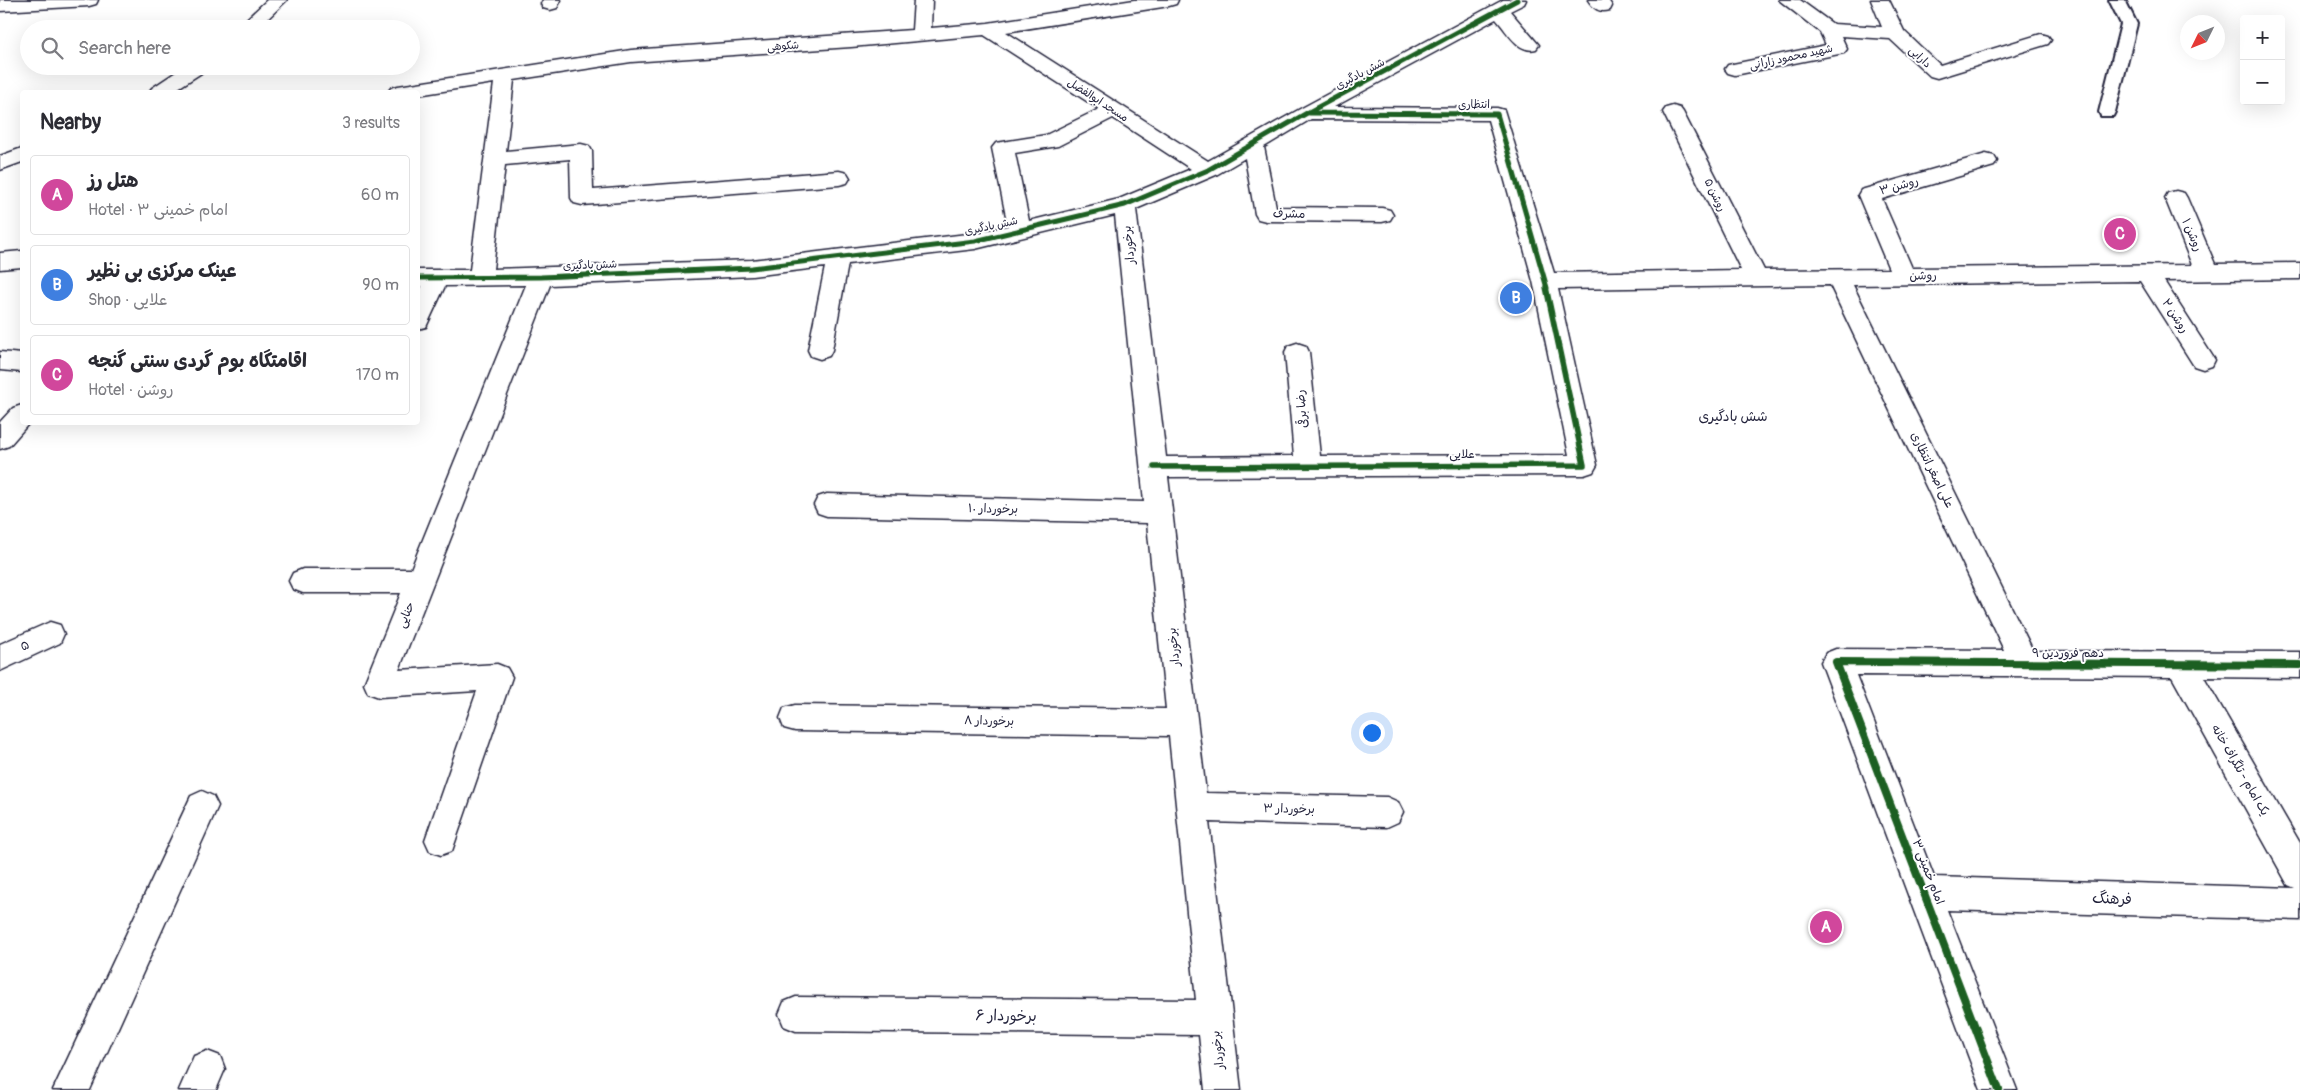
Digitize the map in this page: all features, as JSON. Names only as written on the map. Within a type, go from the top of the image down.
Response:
[{"type":"street","points":[[0,5],[89,0]]},
{"type":"street","points":[[255,20],[278,0]]},
{"type":"street","points":[[921,35],[922,0]]},
{"type":"street","name":"شکوهی","points":[[410,90],[631,56],[988,29],[1169,0]]},
{"type":"street","name":"شهید محمود زارانی","points":[[1735,69],[1837,49],[1828,29],[1788,0]]},
{"type":"street","points":[[1828,29],[1895,34],[1880,0]]},
{"type":"street","points":[[1508,5],[1529,45]]},
{"type":"street","name":"شش بادگیری","points":[[427,278],[480,278],[752,268],[975,241],[1125,205],[1208,170],[1308,113],[1508,5]]},
{"type":"street","name":"مسجد ابوالفضل","points":[[988,29],[1208,170]]},
{"type":"street","name":"دارایی","points":[[1895,34],[1937,72],[2040,40]]},
{"type":"street","points":[[480,278],[505,74]]},
{"type":"street","points":[[163,90],[186,75]]},
{"type":"street","points":[[1020,230],[1003,148],[1051,141],[1114,110]]},
{"type":"street","name":"روشن ۵","points":[[1673,112],[1756,278]]},
{"type":"street","name":"انتظاری","points":[[1308,113],[1497,114],[1545,281]]},
{"type":"street","name":"مشرف","points":[[1253,145],[1266,214],[1382,215]]},
{"type":"street","points":[[494,159],[581,151],[582,198],[839,178]]},
{"type":"street","points":[[0,163],[20,157]]},
{"type":"street","name":"روشن ۳","points":[[1904,276],[1869,196],[1986,161]]},
{"type":"street","name":"روشن ۱","points":[[2176,198],[2207,272]]},
{"type":"street","name":"برخوردار","points":[[1125,205],[1223,1090]]},
{"type":"street","points":[[820,350],[838,258]]},
{"type":"street","points":[[0,261],[20,260]]},
{"type":"street","name":"روشن","points":[[1545,281],[2300,271]]},
{"type":"street","name":"روشن ۲","points":[[2146,272],[2203,360]]},
{"type":"street","name":"حنایی","points":[[441,840],[497,677],[378,684],[541,276]]},
{"type":"street","name":"علی اصغر انتظاری","points":[[1838,277],[2025,664]]},
{"type":"street","points":[[420,312],[427,278]]},
{"type":"street","name":"علایی","points":[[1154,467],[1584,465],[1545,281]]},
{"type":"street","name":"رضا برقی","points":[[1297,352],[1308,466]]},
{"type":"street","points":[[0,361],[20,363]]},
{"type":"street","points":[[0,439],[20,417]]},
{"type":"street","name":"برخوردار ۱۰","points":[[827,505],[1159,513]]},
{"type":"street","points":[[304,580],[420,581]]},
{"type":"street","name":"۵","points":[[0,658],[50,634]]},
{"type":"street","name":"دهم فروردین ۹","points":[[1836,662],[2300,665]]},
{"type":"street","name":"امام خمینی ۳","points":[[1836,662],[1999,1090]]},
{"type":"street","name":"یک امام - تلگراف خانه","points":[[2181,665],[2300,874]]},
{"type":"street","name":"برخوردار ۸","points":[[795,718],[1182,723]]},
{"type":"street","points":[[71,1090],[202,806]]},
{"type":"street","name":"برخوردار ۳","points":[[1191,807],[1387,812]]},
{"type":"street","name":"فرهنگ","points":[[1924,893],[2300,904]]},
{"type":"street","name":"برخوردار ۶","points":[[796,1014],[1215,1018]]},
{"type":"lane","points":[[2107,112],[2129,24],[2117,0]]},
{"type":"cycle path","points":[[420,278],[541,277],[752,268],[975,241],[1125,205],[1208,170],[1307,113],[1517,0]]},
{"type":"cycle path","points":[[1154,467],[1584,465],[1545,281],[1497,114],[1309,113]]},
{"type":"cycle path","points":[[1999,1090],[1836,662],[2300,665]]},
{"type":"place","name":"اقامتگاه بوم گردی سنتی گنجه","points":[[2120,234]]},
{"type":"place","name":"عینک مرکزی بی نظیر","points":[[1516,298]]},
{"type":"place","name":"هتل رز","points":[[1826,927]]},
{"type":"district","name":"شش بادگیری","points":[[1733,416]]}]
